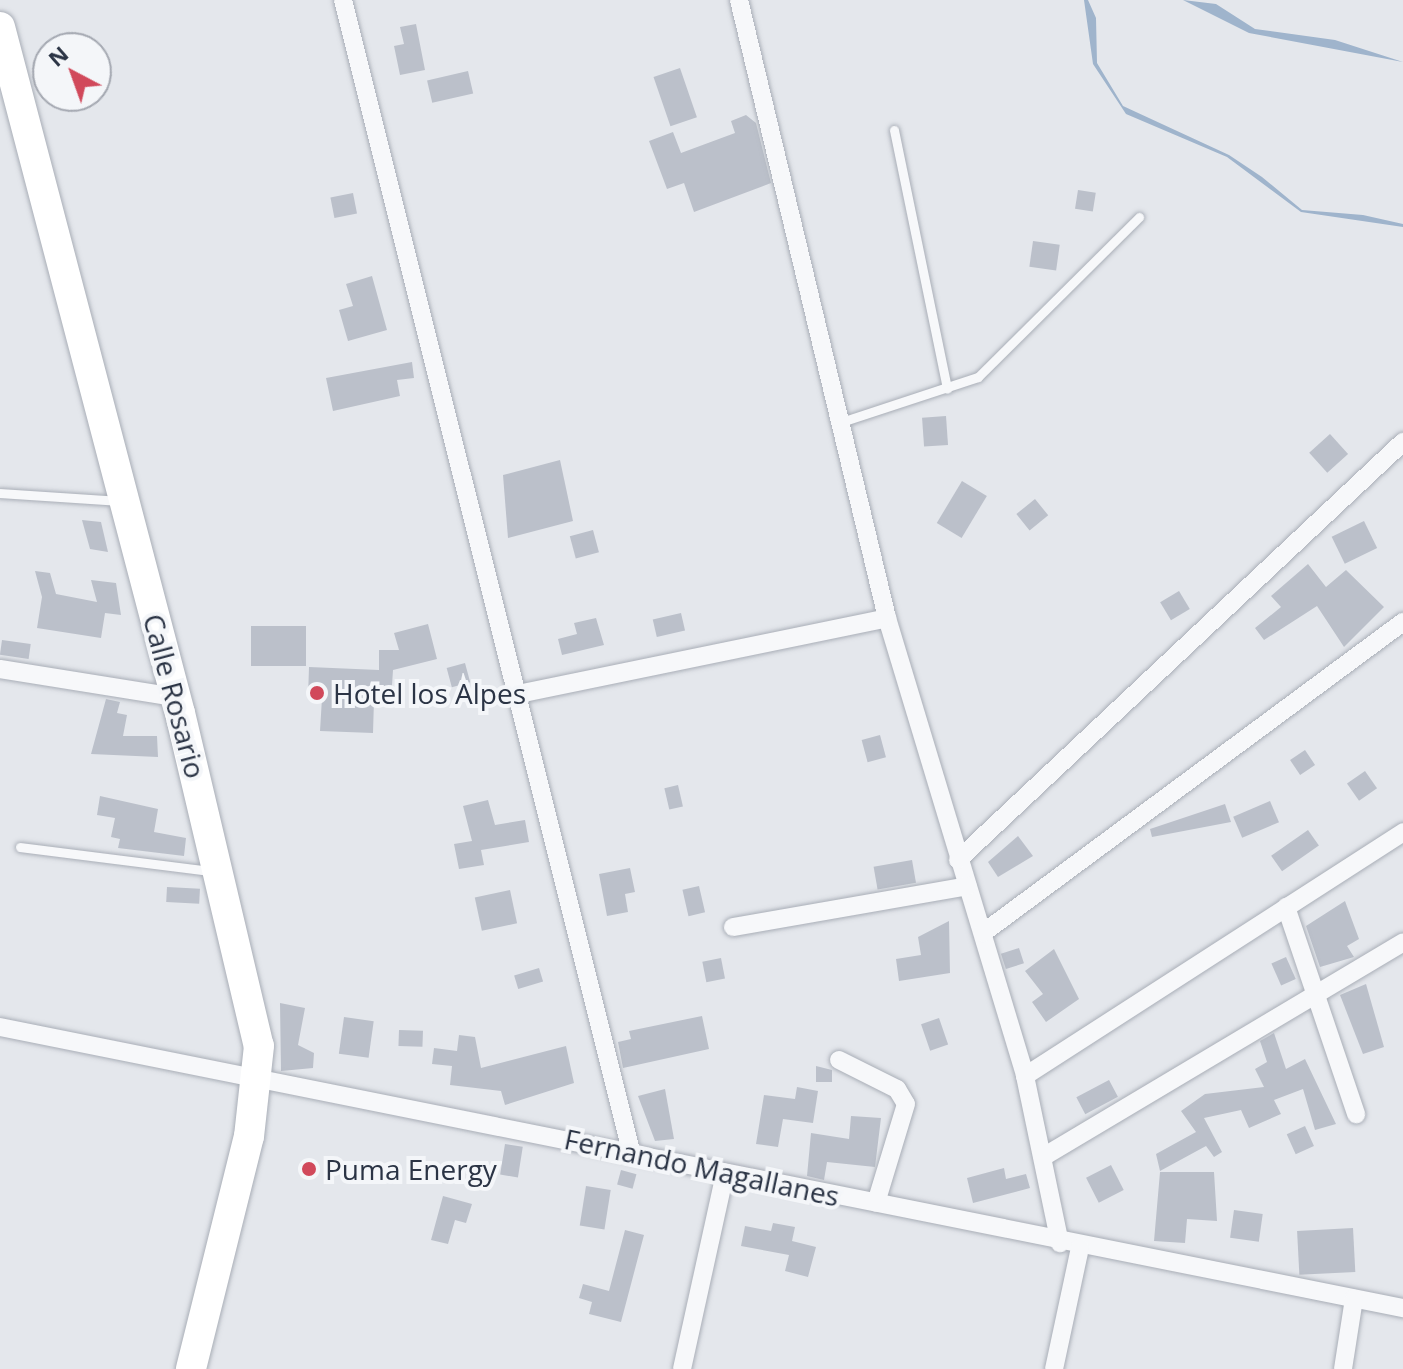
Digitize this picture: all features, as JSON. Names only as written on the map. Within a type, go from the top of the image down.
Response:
[{"type":"main road","name":"Calle Rosario","points":[[0,27],[251,996],[257,1080],[191,1369]]},
{"type":"street","points":[[343,0],[631,1151]]},
{"type":"street","points":[[739,0],[887,618],[1025,1076],[1060,1243]]},
{"type":"street","points":[[958,860],[1403,442]]},
{"type":"street","points":[[518,694],[887,618]]},
{"type":"street","points":[[983,933],[1403,622]]},
{"type":"street","points":[[0,669],[175,697]]},
{"type":"street","points":[[1025,1076],[1403,832]]},
{"type":"street","points":[[733,927],[967,886]]},
{"type":"street","points":[[1286,907],[1356,1114]]},
{"type":"street","points":[[1043,1157],[1403,942]]},
{"type":"street","name":"Fernando Magallanes","points":[[0,1027],[257,1080],[631,1151],[1080,1248],[1403,1308]]},
{"type":"street","points":[[839,1060],[897,1089],[906,1104],[876,1203]]},
{"type":"street","points":[[682,1369],[725,1173]]},
{"type":"street","points":[[1054,1369],[1080,1248]]},
{"type":"street","points":[[1343,1369],[1354,1299]]},
{"type":"lane","points":[[894,130],[947,389]]},
{"type":"lane","points":[[841,422],[978,377],[1016,347],[1139,217]]},
{"type":"lane","points":[[0,493],[123,502]]},
{"type":"lane","points":[[20,847],[221,872]]},
{"type":"water","points":[[1084,0],[1088,0],[1096,18],[1097,63],[1123,106],[1229,155],[1302,210],[1363,215],[1403,224],[1403,227],[1301,212],[1227,157],[1126,114],[1093,64]]},
{"type":"water","points":[[1183,0],[1216,4],[1255,29],[1335,40],[1403,62],[1249,33]]},
{"type":"building","points":[[416,24],[425,70],[400,75],[394,46],[404,44],[400,27]]},
{"type":"building","points":[[680,68],[697,117],[670,126],[654,77]]},
{"type":"building","points":[[468,71],[473,93],[432,103],[427,80]]},
{"type":"building","points":[[746,115],[756,123],[771,183],[694,212],[684,183],[667,189],[649,141],[673,132],[681,153],[735,133],[731,121]]},
{"type":"building","points":[[1078,190],[1096,193],[1093,212],[1075,209]]},
{"type":"building","points":[[353,193],[357,214],[334,218],[330,197]]},
{"type":"building","points":[[1033,241],[1060,245],[1056,271],[1029,267]]},
{"type":"building","points":[[372,276],[387,330],[348,341],[339,310],[353,306],[346,284]]},
{"type":"building","points":[[412,362],[414,378],[397,380],[400,396],[333,411],[326,378]]},
{"type":"building","points":[[946,416],[948,445],[924,447],[922,418]]},
{"type":"building","points":[[1330,434],[1348,454],[1327,473],[1309,453]]},
{"type":"building","points":[[560,460],[573,521],[508,538],[503,475]]},
{"type":"building","points":[[962,481],[987,496],[962,538],[937,523]]},
{"type":"building","points":[[1035,499],[1048,515],[1030,530],[1016,514]]},
{"type":"building","points":[[82,520],[101,522],[108,552],[90,549]]},
{"type":"building","points":[[1364,521],[1377,548],[1345,564],[1332,537]]},
{"type":"building","points":[[593,530],[599,552],[576,558],[570,536]]},
{"type":"building","points":[[1308,564],[1326,587],[1346,570],[1384,607],[1344,647],[1317,606],[1264,640],[1255,628],[1281,607],[1271,596]]},
{"type":"building","points":[[35,571],[50,573],[56,594],[97,602],[91,580],[116,583],[121,615],[105,613],[101,638],[37,628],[42,597]]},
{"type":"building","points":[[1179,591],[1190,609],[1171,620],[1160,602]]},
{"type":"building","points":[[681,613],[685,631],[657,637],[653,620]]},
{"type":"building","points":[[596,618],[604,645],[562,655],[558,639],[577,634],[574,623]]},
{"type":"building","points":[[428,624],[437,659],[393,670],[391,701],[374,700],[373,733],[320,731],[322,698],[308,697],[309,667],[379,670],[379,650],[399,650],[394,633]]},
{"type":"building","points":[[251,626],[306,626],[306,666],[251,666]]},
{"type":"building","points":[[2,640],[31,644],[29,659],[0,655]]},
{"type":"building","points":[[465,663],[470,682],[452,687],[447,668]]},
{"type":"building","points":[[106,699],[120,702],[117,713],[127,715],[123,736],[157,736],[158,757],[91,754]]},
{"type":"building","points":[[880,735],[886,757],[868,762],[862,740]]},
{"type":"building","points":[[1305,750],[1315,765],[1300,775],[1290,760]]},
{"type":"building","points":[[1365,771],[1377,788],[1359,801],[1347,784]]},
{"type":"building","points":[[678,785],[683,806],[669,810],[664,788]]},
{"type":"building","points":[[100,796],[158,809],[154,832],[186,838],[184,856],[118,848],[120,839],[111,837],[115,818],[97,815]]},
{"type":"building","points":[[488,800],[495,825],[525,820],[529,842],[481,850],[484,865],[459,869],[454,844],[472,841],[463,806]]},
{"type":"building","points":[[1270,801],[1279,822],[1242,838],[1233,817]]},
{"type":"building","points":[[1225,804],[1231,822],[1152,837],[1150,829]]},
{"type":"building","points":[[1308,830],[1319,846],[1282,871],[1271,856]]},
{"type":"building","points":[[1018,836],[1033,856],[998,877],[988,862]]},
{"type":"building","points":[[912,860],[916,883],[878,889],[874,867]]},
{"type":"building","points":[[630,868],[635,892],[625,894],[628,912],[607,916],[599,874]]},
{"type":"building","points":[[699,886],[705,912],[689,916],[682,890]]},
{"type":"building","points":[[167,887],[200,889],[199,904],[166,902]]},
{"type":"building","points":[[510,890],[517,923],[482,931],[475,897]]},
{"type":"building","points":[[1345,901],[1359,939],[1347,946],[1354,957],[1320,967],[1306,926]]},
{"type":"building","points":[[949,921],[950,973],[899,981],[896,959],[921,955],[918,937]]},
{"type":"building","points":[[1019,948],[1024,963],[1006,969],[1001,954]]},
{"type":"building","points":[[1054,949],[1079,999],[1046,1022],[1032,1002],[1043,994],[1025,971]]},
{"type":"building","points":[[1286,957],[1296,979],[1281,985],[1271,964]]},
{"type":"building","points":[[721,958],[725,979],[706,982],[702,962]]},
{"type":"building","points":[[539,968],[543,981],[518,989],[514,976]]},
{"type":"building","points":[[1366,984],[1384,1047],[1363,1054],[1340,995]]},
{"type":"building","points":[[280,1003],[305,1008],[298,1045],[314,1053],[313,1068],[281,1071]]},
{"type":"building","points":[[702,1016],[709,1049],[623,1068],[618,1042],[631,1039],[629,1031]]},
{"type":"building","points":[[344,1017],[374,1021],[369,1058],[339,1054]]},
{"type":"building","points":[[939,1018],[948,1044],[930,1051],[921,1024]]},
{"type":"building","points":[[399,1030],[423,1031],[422,1047],[398,1046]]},
{"type":"building","points":[[1274,1033],[1286,1069],[1305,1059],[1336,1124],[1315,1130],[1303,1089],[1274,1100],[1281,1114],[1249,1128],[1241,1110],[1204,1118],[1222,1152],[1214,1157],[1206,1146],[1160,1171],[1156,1154],[1196,1132],[1181,1111],[1205,1094],[1264,1087],[1255,1069],[1267,1062],[1260,1041]]},
{"type":"building","points":[[459,1035],[475,1037],[481,1068],[566,1046],[574,1083],[505,1105],[501,1091],[450,1085],[452,1066],[432,1064],[434,1048],[457,1051]]},
{"type":"building","points":[[816,1066],[832,1070],[832,1082],[816,1082]]},
{"type":"building","points":[[1109,1080],[1118,1097],[1085,1114],[1076,1097]]},
{"type":"building","points":[[797,1087],[818,1091],[813,1123],[783,1119],[778,1147],[756,1144],[764,1095],[795,1099]]},
{"type":"building","points":[[665,1089],[674,1139],[655,1141],[638,1096]]},
{"type":"building","points":[[851,1116],[881,1118],[875,1167],[827,1162],[824,1180],[807,1176],[811,1133],[849,1139]]},
{"type":"building","points":[[1305,1126],[1314,1146],[1296,1154],[1287,1134]]},
{"type":"building","points":[[505,1144],[523,1147],[518,1177],[500,1175]]},
{"type":"building","points":[[1111,1165],[1124,1190],[1099,1203],[1086,1178]]},
{"type":"building","points":[[1004,1168],[1006,1179],[1026,1174],[1030,1188],[973,1203],[967,1178]]},
{"type":"building","points":[[621,1170],[636,1174],[633,1189],[617,1184]]},
{"type":"building","points":[[1160,1172],[1214,1172],[1217,1221],[1187,1219],[1185,1243],[1154,1241]]},
{"type":"building","points":[[586,1186],[611,1190],[604,1229],[580,1226]]},
{"type":"building","points":[[443,1196],[472,1204],[466,1223],[455,1220],[448,1244],[431,1240]]},
{"type":"building","points":[[1234,1210],[1263,1214],[1259,1242],[1230,1238]]},
{"type":"building","points":[[773,1223],[795,1227],[792,1241],[816,1247],[808,1277],[785,1271],[789,1255],[741,1246],[745,1226],[771,1231]]},
{"type":"building","points":[[1353,1228],[1355,1272],[1299,1275],[1297,1231]]},
{"type":"building","points":[[625,1230],[644,1235],[621,1322],[589,1314],[592,1302],[579,1298],[583,1284],[609,1291]]},
{"type":"place","name":"Hotel los Alpes","points":[[317,693]]},
{"type":"place","name":"Puma Energy","points":[[309,1169]]}]
